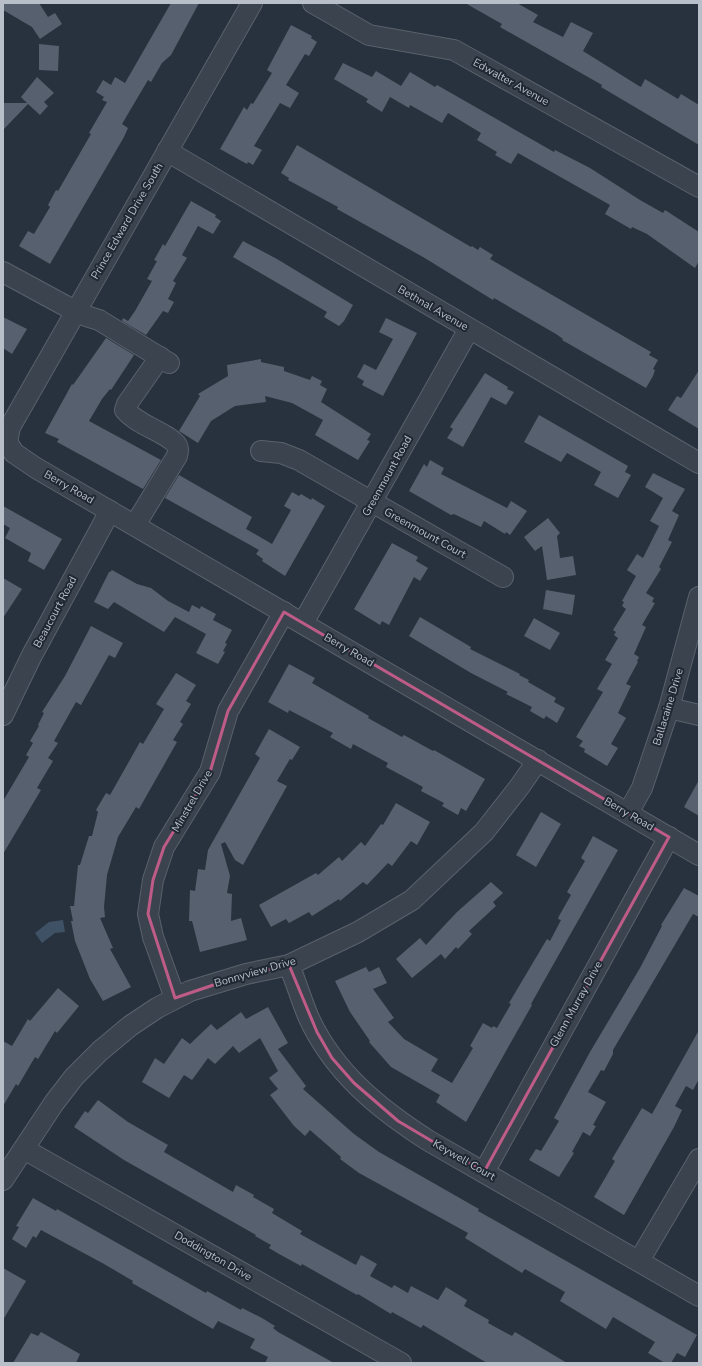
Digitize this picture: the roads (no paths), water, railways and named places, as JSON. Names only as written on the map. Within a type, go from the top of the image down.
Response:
[{"type":"street","name":"Prince Edward Drive South","points":[[5,442],[10,427],[75,311],[252,3]]},
{"type":"street","name":"Edwalter Avenue","points":[[313,3],[369,35],[454,50],[699,187]]},
{"type":"street","name":"Bethnal Avenue","points":[[167,152],[699,463]]},
{"type":"street","points":[[3,272],[75,311],[99,320],[165,360],[126,404],[125,410],[136,421],[175,443],[178,451],[177,456],[135,525]]},
{"type":"street","name":"Greenmount Road","points":[[303,623],[469,329]]},
{"type":"street","name":"Berry Road","points":[[5,442],[14,453],[25,461],[699,855]]},
{"type":"street","name":"Greenmount Court","points":[[261,451],[281,453],[299,460],[503,577]]},
{"type":"street","name":"Beaucourt Road","points":[[3,715],[31,657],[110,511]]},
{"type":"street","name":"Ballacaine Drive","points":[[628,813],[642,788],[669,708],[699,597]]},
{"type":"street","name":"Minstrel Drive","points":[[175,998],[153,937],[148,914],[153,880],[164,847],[210,772],[228,711],[284,612]]},
{"type":"street","points":[[669,708],[699,715]]},
{"type":"street","name":"Bonnyview Drive","points":[[3,1180],[58,1098],[74,1077],[100,1051],[130,1026],[175,998],[190,991],[246,974],[289,965],[358,932],[412,900],[484,832],[520,786],[538,760]]},
{"type":"street","name":"Glenn Murray Drive","points":[[484,1172],[669,837]]},
{"type":"street","name":"Keywell Court","points":[[289,965],[308,1016],[332,1058],[354,1083],[374,1102],[398,1121],[699,1296]]},
{"type":"street","name":"Doddington Drive","points":[[24,1149],[401,1363]]},
{"type":"street","points":[[639,1261],[699,1159]]},
{"type":"water","points":[[63,920],[65,932],[55,933],[42,943],[35,933],[49,922]]}]
